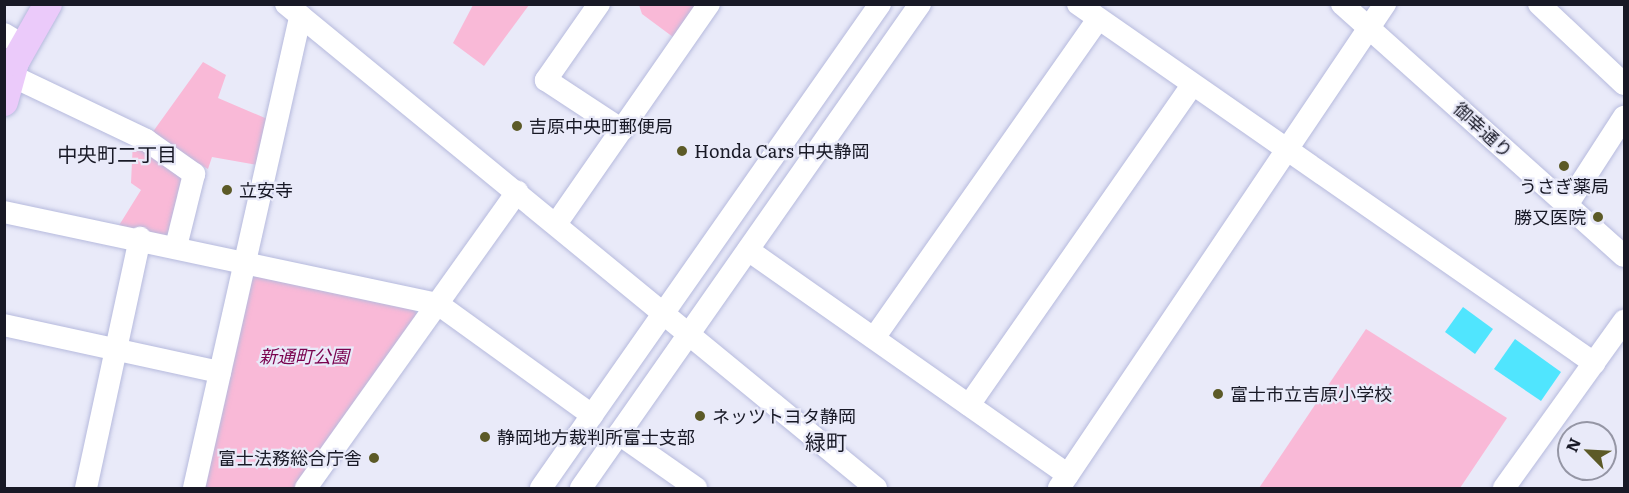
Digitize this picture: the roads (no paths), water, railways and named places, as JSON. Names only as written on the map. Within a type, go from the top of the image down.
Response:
[{"type":"main road","points":[[4,102],[11,55],[48,4]]},
{"type":"street","points":[[599,4],[546,80],[622,130]]},
{"type":"street","points":[[556,224],[709,4]]},
{"type":"street","points":[[541,489],[880,4]]},
{"type":"street","points":[[581,489],[920,4]]},
{"type":"street","points":[[1078,4],[1594,363]]},
{"type":"street","name":"御幸通り","points":[[1342,4],[1624,256]]},
{"type":"street","points":[[748,250],[969,405],[1064,482],[1385,4]]},
{"type":"street","points":[[1542,5],[1624,84]]},
{"type":"street","points":[[194,489],[246,262],[293,10],[876,489]]},
{"type":"street","points":[[874,338],[1098,19]]},
{"type":"street","points":[[11,55],[194,174],[176,246]]},
{"type":"street","points":[[969,405],[1192,85]]},
{"type":"street","points":[[1567,205],[1624,117]]},
{"type":"street","points":[[306,489],[517,192]]},
{"type":"street","points":[[4,212],[140,238],[438,304],[592,415]]},
{"type":"street","points":[[86,489],[140,238]]},
{"type":"street","points":[[1504,489],[1624,321]]},
{"type":"street","points":[[4,326],[116,352],[220,372]]},
{"type":"street","points":[[619,434],[696,489]]},
{"type":"water","points":[[1463,307],[1493,329],[1475,354],[1445,332]]},
{"type":"water","points":[[1515,339],[1561,372],[1541,401],[1494,369]]},
{"type":"place","name":"吉原中央町郵便局","points":[[517,126]]},
{"type":"place","name":"Honda Cars 中央静岡","points":[[682,151]]},
{"type":"place","name":"うさぎ薬局","points":[[1564,166]]},
{"type":"place","name":"立安寺","points":[[227,190]]},
{"type":"place","name":"勝又医院","points":[[1598,217]]},
{"type":"place","name":"富士市立吉原小学校","points":[[1218,394]]},
{"type":"place","name":"ネッツトヨタ静岡","points":[[700,416]]},
{"type":"place","name":"静岡地方裁判所富士支部","points":[[485,437]]},
{"type":"place","name":"富士法務総合庁舎","points":[[374,458]]},
{"type":"district","name":"中央町二丁目","points":[[117,153]]},
{"type":"district","name":"緑町","points":[[826,441]]},
{"type":"park label","name":"新通町公園","points":[[304,356]]}]
